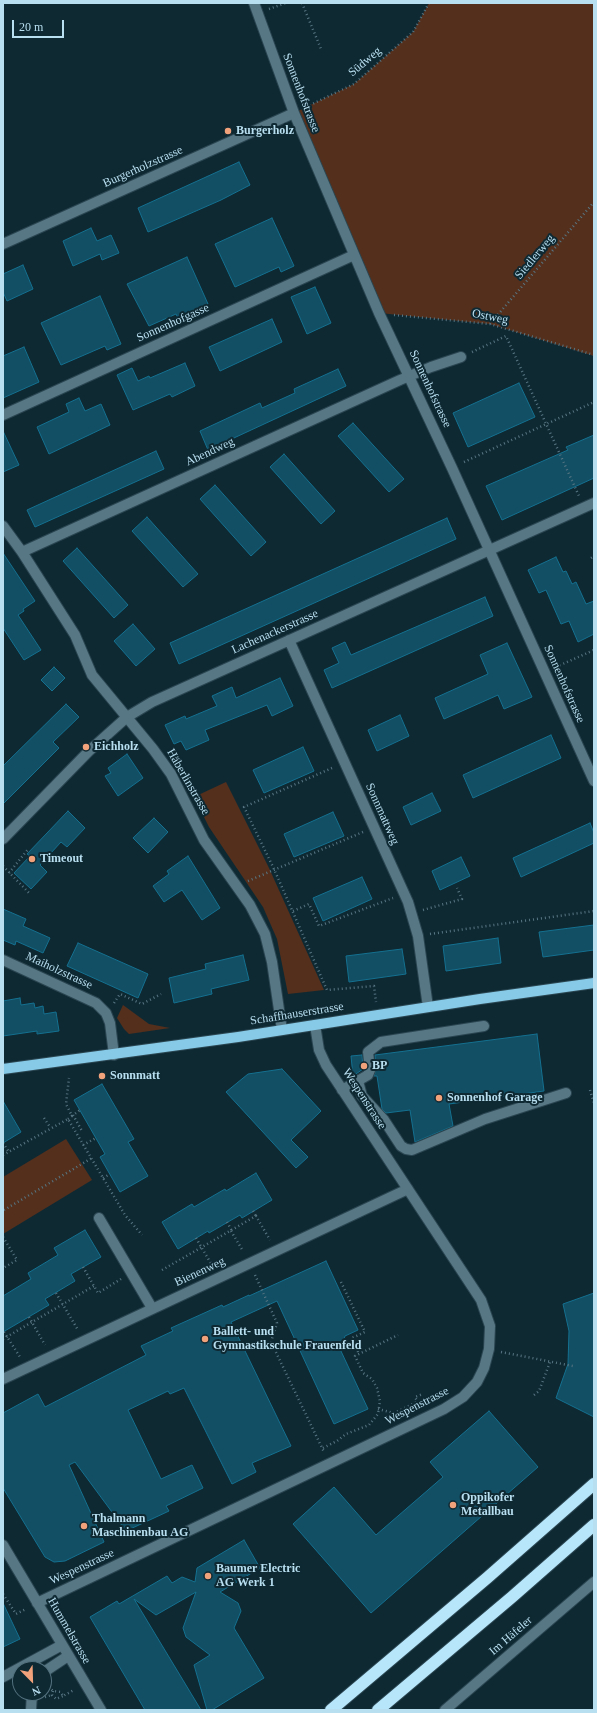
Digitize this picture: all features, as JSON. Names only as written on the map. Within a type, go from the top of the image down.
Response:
[{"type":"highway","points":[[331,1710],[482,1583],[594,1484]]},
{"type":"highway","points":[[378,1710],[512,1597],[594,1525]]},
{"type":"main road","name":"Schaffhauserstrasse","points":[[3,1069],[114,1055],[428,1007],[594,984]]},
{"type":"street","name":"Sonnenhofstrasse","points":[[254,3],[294,113],[379,313],[410,376],[594,781]]},
{"type":"street","name":"Burgerholzstrasse","points":[[3,244],[294,113]]},
{"type":"street","name":"Sonnenhofgasse","points":[[3,415],[354,255]]},
{"type":"street","name":"Abendweg","points":[[22,552],[410,376],[461,357]]},
{"type":"street","name":"Lachenackerstrasse","points":[[3,839],[89,751],[127,717],[152,702],[594,503]]},
{"type":"street","name":"Häberlinstrasse","points":[[3,526],[22,552],[75,635],[92,675],[153,749],[171,774],[204,840],[250,905],[265,934],[272,962],[282,1030]]},
{"type":"street","name":"Sonnmattweg","points":[[289,640],[404,894],[418,936],[428,1007]]},
{"type":"street","name":"Maiholzstrasse","points":[[3,960],[96,1003],[106,1013]]},
{"type":"street","points":[[106,1013],[110,1023],[114,1055]]},
{"type":"street","name":"Wespenstrasse","points":[[38,1603],[444,1409],[463,1397],[477,1382],[484,1368],[490,1349],[490,1326],[481,1300],[322,1058],[315,1025]]},
{"type":"street","points":[[342,1090],[368,1075],[370,1070],[368,1052],[381,1042],[484,1026]]},
{"type":"street","points":[[358,1081],[362,1096],[384,1120],[401,1146],[412,1150],[486,1119],[566,1094]]},
{"type":"street","name":"Bienenweg","points":[[3,1378],[408,1189]]},
{"type":"street","points":[[99,1218],[152,1308]]},
{"type":"street","name":"Hummelstrasse","points":[[3,1545],[101,1710]]},
{"type":"street","name":"Im Häfeler","points":[[445,1710],[594,1582]]},
{"type":"street","points":[[3,1677],[62,1645]]},
{"type":"street","points":[[52,1667],[68,1656]]},
{"type":"path","points":[[302,3],[321,49]]},
{"type":"path","name":"Südweg","points":[[294,113],[354,84],[413,32],[429,3]]},
{"type":"path","name":"Siedlerweg","points":[[490,324],[594,202]]},
{"type":"path","name":"Ostweg","points":[[379,313],[490,324],[594,355]]},
{"type":"path","points":[[461,357],[506,336],[584,507]]},
{"type":"path","points":[[452,468],[594,402]]},
{"type":"path","points":[[545,672],[594,650]]},
{"type":"path","points":[[345,762],[244,808],[274,869],[327,990],[374,986],[376,1002]]},
{"type":"path","points":[[237,887],[274,869],[374,828]]},
{"type":"path","points":[[9,873],[29,848]]},
{"type":"path","points":[[3,866],[30,894]]},
{"type":"path","points":[[411,913],[462,898],[457,888]]},
{"type":"path","points":[[292,911],[309,904],[319,926],[404,894]]},
{"type":"path","points":[[418,936],[594,911]]},
{"type":"path","points":[[106,1013],[120,994],[142,1004],[161,994]]},
{"type":"path","points":[[69,1078],[66,1104],[82,1131]]},
{"type":"path","points":[[590,1090],[594,1103]]},
{"type":"path","points":[[3,1155],[50,1127],[68,1119],[80,1110]]},
{"type":"path","points":[[44,1118],[50,1127]]},
{"type":"path","points":[[68,1119],[126,1215],[142,1235]]},
{"type":"path","points":[[84,1145],[96,1138]]},
{"type":"path","points":[[3,1143],[8,1152]]},
{"type":"path","points":[[3,1210],[92,1158]]},
{"type":"path","points":[[103,1178],[110,1174]]},
{"type":"path","points":[[253,1211],[276,1251]]},
{"type":"path","points":[[162,1270],[256,1216]]},
{"type":"path","points":[[227,1222],[250,1263],[277,1323],[271,1342],[329,1463]]},
{"type":"path","points":[[3,1237],[17,1260],[3,1268]]},
{"type":"path","points":[[196,1238],[219,1277]]},
{"type":"path","points":[[83,1267],[98,1293],[131,1273]]},
{"type":"path","points":[[342,1282],[365,1332],[352,1338],[359,1354]]},
{"type":"path","points":[[3,1339],[94,1286]]},
{"type":"path","points":[[56,1293],[84,1340]]},
{"type":"path","points":[[29,1317],[52,1355]]},
{"type":"path","points":[[4,1332],[26,1368]]},
{"type":"path","points":[[323,1448],[337,1441],[346,1434],[369,1425],[378,1414],[380,1401],[377,1388],[372,1379],[363,1373],[355,1356],[398,1335]]},
{"type":"path","points":[[490,1349],[573,1366]]},
{"type":"path","points":[[534,1395],[539,1391],[550,1362]]},
{"type":"path","points":[[378,1409],[394,1413],[417,1402]]},
{"type":"path","points":[[3,1594],[16,1614],[38,1603]]},
{"type":"path","points":[[63,1696],[58,1690],[53,1691],[52,1695],[56,1699],[63,1696],[85,1684]]},
{"type":"shaded area","points":[[429,3],[594,3],[594,356],[490,324],[379,313],[294,113],[354,84],[413,32]]},
{"type":"shaded area","points":[[226,782],[269,868],[324,990],[288,994],[277,939],[263,907],[209,827],[194,797]]},
{"type":"shaded area","points":[[123,1005],[149,1024],[170,1028],[129,1034],[117,1018]]},
{"type":"shaded area","points":[[66,1139],[92,1180],[3,1234],[3,1177]]},
{"type":"building","points":[[239,162],[250,185],[221,200],[148,232],[138,208]]},
{"type":"building","points":[[272,218],[294,266],[281,272],[279,267],[235,287],[215,244]]},
{"type":"building","points":[[91,228],[97,241],[111,235],[119,253],[102,260],[100,254],[73,266],[63,241]]},
{"type":"building","points":[[187,257],[208,304],[178,318],[176,314],[149,326],[127,284]]},
{"type":"building","points":[[23,265],[33,289],[7,301],[3,292],[3,274]]},
{"type":"building","points":[[315,287],[331,323],[307,334],[291,297]]},
{"type":"building","points":[[100,296],[121,344],[107,350],[105,346],[61,365],[41,323]]},
{"type":"building","points":[[272,319],[282,342],[220,371],[209,347]]},
{"type":"building","points":[[24,347],[39,382],[3,398],[3,356]]},
{"type":"building","points":[[185,363],[195,386],[172,397],[170,394],[133,410],[117,375],[132,368],[138,381],[149,376],[150,378]]},
{"type":"building","points":[[338,369],[346,386],[208,450],[200,431],[260,403],[262,408],[295,393],[294,389]]},
{"type":"building","points":[[519,383],[535,417],[468,447],[453,413]]},
{"type":"building","points":[[79,398],[85,411],[101,404],[110,425],[49,454],[37,427],[69,412],[66,404]]},
{"type":"building","points":[[353,423],[404,479],[389,492],[338,436]]},
{"type":"building","points":[[3,431],[19,465],[3,472]]},
{"type":"building","points":[[594,435],[594,478],[502,520],[486,486],[568,450],[566,447]]},
{"type":"building","points":[[156,451],[164,469],[35,527],[27,510]]},
{"type":"building","points":[[284,454],[335,511],[321,524],[270,467]]},
{"type":"building","points":[[215,485],[266,542],[251,556],[200,499]]},
{"type":"building","points":[[147,517],[198,574],[183,587],[132,531]]},
{"type":"building","points":[[447,518],[456,539],[179,664],[170,643]]},
{"type":"building","points":[[77,548],[128,605],[114,618],[63,561]]},
{"type":"building","points":[[3,553],[35,601],[23,609],[24,611],[18,615],[41,650],[24,660],[3,628]]},
{"type":"building","points":[[556,557],[563,572],[566,571],[572,584],[576,582],[586,604],[594,601],[594,634],[578,642],[569,621],[561,624],[546,590],[539,593],[528,570]]},
{"type":"building","points":[[485,597],[493,616],[332,688],[324,670],[339,663],[332,648],[345,642],[351,655]]},
{"type":"building","points":[[133,624],[155,649],[136,666],[114,641]]},
{"type":"building","points":[[507,643],[532,697],[504,709],[498,695],[444,719],[435,698],[488,674],[480,655]]},
{"type":"building","points":[[54,667],[65,678],[52,691],[41,680]]},
{"type":"building","points":[[280,678],[293,706],[272,716],[267,705],[205,730],[209,740],[186,750],[181,741],[174,744],[165,725],[185,716],[186,719],[217,706],[212,696],[232,687],[236,698]]},
{"type":"building","points":[[66,704],[79,717],[53,742],[59,748],[3,804],[3,766]]},
{"type":"building","points":[[400,715],[409,736],[377,751],[368,730]]},
{"type":"building","points":[[551,735],[561,758],[473,798],[463,775]]},
{"type":"building","points":[[303,747],[314,771],[264,793],[253,770]]},
{"type":"building","points":[[127,754],[143,778],[118,796],[105,776],[111,773],[108,768]]},
{"type":"building","points":[[432,793],[441,811],[411,825],[403,807]]},
{"type":"building","points":[[68,811],[85,828],[67,847],[61,842],[40,865],[47,872],[31,889],[14,873],[30,856],[27,854]]},
{"type":"building","points":[[333,812],[344,836],[294,857],[284,834]]},
{"type":"building","points":[[154,818],[168,832],[148,853],[133,838]]},
{"type":"building","points":[[590,823],[594,833],[594,843],[521,877],[513,858]]},
{"type":"building","points":[[188,856],[220,908],[202,920],[182,890],[164,902],[153,886],[169,874],[167,871]]},
{"type":"building","points":[[461,857],[470,876],[440,890],[432,871]]},
{"type":"building","points":[[362,877],[372,899],[323,921],[313,898]]},
{"type":"building","points":[[3,909],[26,919],[23,926],[50,938],[43,953],[16,941],[15,945],[3,940]]},
{"type":"building","points":[[594,925],[594,950],[543,957],[539,932]]},
{"type":"building","points":[[498,938],[501,963],[446,971],[443,946]]},
{"type":"building","points":[[78,943],[148,974],[138,998],[67,966]]},
{"type":"building","points":[[402,949],[406,974],[349,982],[346,956]]},
{"type":"building","points":[[243,955],[249,980],[211,989],[212,994],[174,1003],[169,978],[206,969],[205,964]]},
{"type":"building","points":[[20,998],[21,1005],[34,1003],[35,1008],[43,1006],[44,1014],[56,1012],[59,1031],[37,1034],[37,1031],[3,1036],[3,1001]]},
{"type":"building","name":"Sonnenhof Garage","points":[[537,1034],[544,1091],[449,1104],[453,1126],[415,1142],[410,1110],[386,1113],[382,1109],[377,1076],[374,1076],[376,1070],[375,1055]]},
{"type":"building","points":[[362,1055],[363,1069],[353,1076],[351,1056]]},
{"type":"building","points":[[282,1069],[321,1111],[291,1140],[308,1157],[296,1168],[226,1092],[248,1074]]},
{"type":"building","points":[[102,1084],[134,1139],[128,1142],[148,1176],[120,1192],[100,1157],[105,1154],[74,1100]]},
{"type":"building","points":[[3,1101],[21,1132],[3,1143]]},
{"type":"building","points":[[256,1173],[272,1200],[242,1218],[240,1215],[209,1233],[208,1231],[178,1249],[162,1222],[192,1204],[194,1207],[225,1189],[226,1191]]},
{"type":"building","points":[[85,1230],[101,1257],[71,1274],[75,1281],[45,1299],[49,1305],[3,1332],[3,1296],[31,1279],[28,1273],[58,1255],[54,1248]]},
{"type":"building","points":[[326,1261],[358,1330],[345,1336],[340,1349],[368,1409],[334,1424],[277,1301],[231,1322],[291,1446],[252,1463],[256,1472],[232,1484],[184,1388],[170,1394],[168,1391],[128,1410],[161,1479],[192,1465],[203,1488],[166,1506],[169,1511],[126,1531],[75,1462],[69,1465],[104,1542],[65,1561],[54,1562],[45,1557],[3,1488],[3,1413],[38,1394],[45,1407],[146,1355],[141,1346],[173,1331],[171,1328],[222,1305],[223,1307],[249,1296]]},
{"type":"building","points":[[594,1293],[594,1417],[556,1398],[568,1364],[569,1331],[563,1304]]},
{"type":"building","name":"Oppikofer Metallbau","points":[[489,1411],[538,1467],[371,1613],[293,1524],[334,1487],[376,1535],[443,1477],[430,1462]]},
{"type":"building","points":[[244,1540],[260,1568],[220,1592],[238,1603],[241,1611],[234,1628],[264,1678],[212,1710],[207,1710],[194,1665],[210,1655],[186,1637],[183,1628],[196,1592],[156,1615],[134,1599],[201,1710],[145,1710],[90,1617],[117,1601],[119,1604],[167,1576],[172,1583],[182,1577],[195,1582],[197,1568]]},
{"type":"building","points":[[3,1603],[20,1639],[3,1647]]},
{"type":"place","name":"Burgerholz","points":[[228,131]]},
{"type":"place","name":"Eichholz","points":[[86,747]]},
{"type":"place","name":"Timeout","points":[[32,859]]},
{"type":"place","name":"BP","points":[[364,1066]]},
{"type":"place","name":"Sonnmatt","points":[[102,1076]]},
{"type":"place","name":"Sonnenhof Garage","points":[[439,1098]]},
{"type":"place","name":"Ballett- und Gymnastikschule Frauenfeld","points":[[205,1339]]},
{"type":"place","name":"Oppikofer Metallbau","points":[[453,1505]]},
{"type":"place","name":"Thalmann Maschinenbau AG","points":[[84,1526]]},
{"type":"place","name":"Baumer Electric AG Werk 1","points":[[208,1576]]}]
